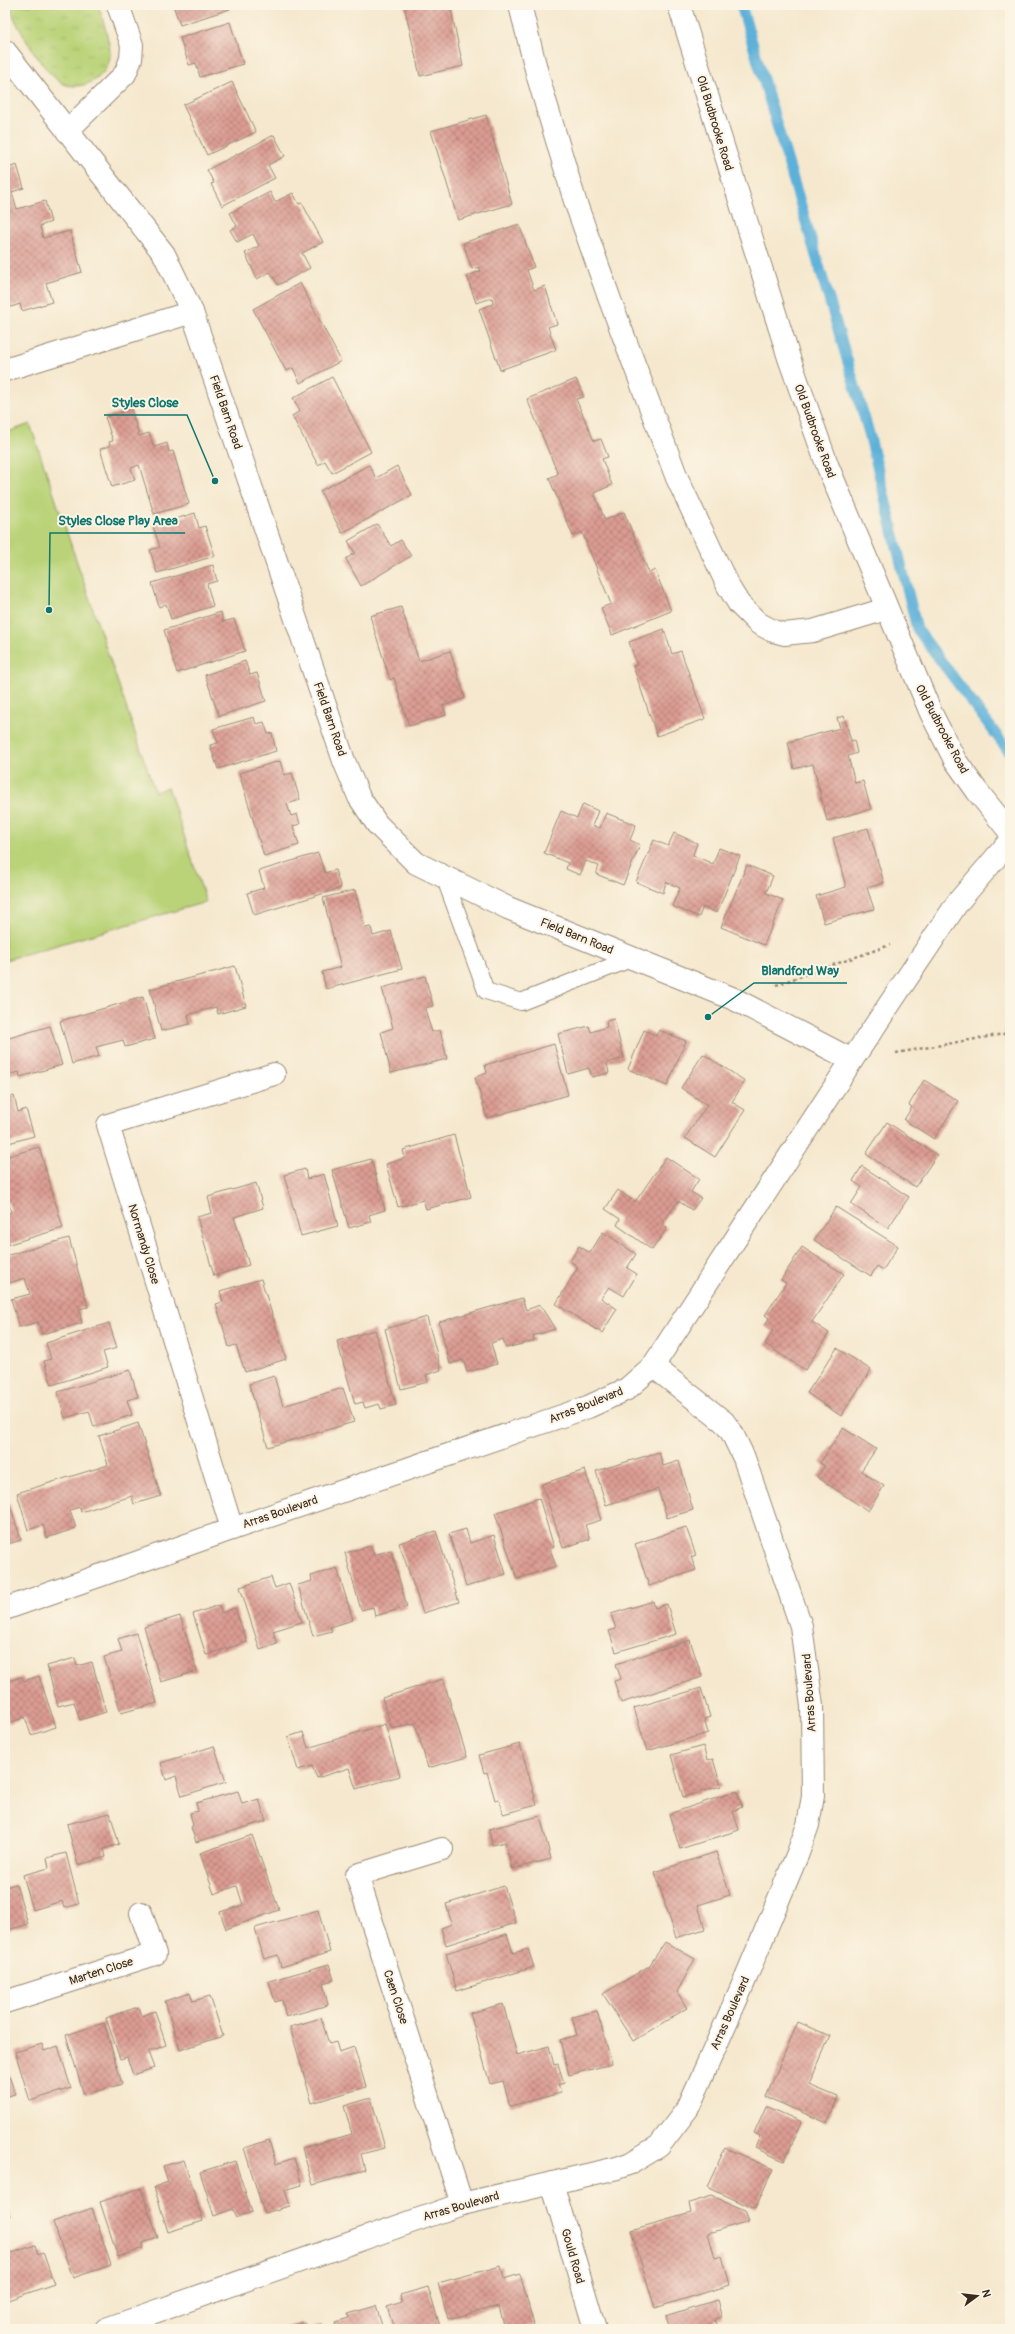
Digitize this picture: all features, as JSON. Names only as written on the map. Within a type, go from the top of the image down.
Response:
[{"type":"street","points":[[67,131],[125,74],[131,59],[132,44],[118,5]]},
{"type":"street","points":[[520,5],[538,77],[575,200],[607,293],[677,478],[728,586],[739,604],[758,623],[772,631],[784,634],[813,631],[886,609]]},
{"type":"street","name":"Old Budbrooke Road","points":[[679,5],[789,358],[828,467],[927,706],[955,760],[977,792],[1010,832]]},
{"type":"street","name":"Field Barn Road","points":[[5,51],[164,254],[192,312],[342,753],[359,797],[377,824],[396,845],[416,863],[445,879],[508,908],[734,999],[852,1060]]},
{"type":"street","points":[[5,370],[192,312]]},
{"type":"street","points":[[653,1366],[852,1060],[958,902],[1010,841]]},
{"type":"street","name":"Normandy Close","points":[[232,1528],[108,1125],[274,1074]]},
{"type":"street","name":"Arras Boulevard","points":[[5,1609],[232,1528],[588,1407],[627,1389],[653,1366],[724,1422],[744,1458],[801,1626],[812,1706],[813,1796],[808,1825],[798,1853],[741,1990],[688,2108],[680,2121],[659,2146],[631,2163],[462,2204],[106,2329]]},
{"type":"street","name":"Caen Close","points":[[442,1848],[357,1875],[462,2204]]},
{"type":"street","name":"Marten Close","points":[[5,2002],[155,1954],[141,1913]]},
{"type":"street","name":"Gould Road","points":[[552,2183],[594,2329]]},
{"type":"lane","points":[[445,879],[486,991],[521,1002],[633,958]]},
{"type":"path","points":[[734,999],[942,928]]},
{"type":"path","points":[[852,1060],[1004,1034],[1010,1019]]},
{"type":"green space","points":[[8,5],[98,5],[106,30],[110,51],[108,65],[97,78],[89,83],[81,86],[64,84],[49,72],[35,54],[17,24]]},
{"type":"green space","points":[[30,424],[155,792],[168,787],[206,902],[5,960],[5,433]]},
{"type":"building","points":[[173,5],[228,5],[230,9],[180,25]]},
{"type":"building","points":[[404,5],[450,5],[463,66],[420,76]]},
{"type":"building","points":[[230,22],[243,64],[200,77],[196,63],[189,65],[180,38]]},
{"type":"building","points":[[232,82],[256,132],[207,155],[183,105]]},
{"type":"building","points":[[486,115],[512,204],[458,220],[431,131]]},
{"type":"building","points":[[274,135],[285,156],[268,165],[275,178],[222,206],[211,184],[214,183],[207,170]]},
{"type":"building","points":[[17,165],[24,188],[12,192],[17,209],[45,201],[51,222],[40,226],[43,238],[70,231],[82,272],[46,283],[52,302],[22,311],[20,304],[5,309],[5,169]]},
{"type":"building","points":[[270,192],[275,202],[293,193],[299,204],[302,203],[323,242],[302,253],[310,268],[278,285],[270,272],[257,279],[245,253],[259,246],[253,234],[237,242],[230,230],[237,226],[230,213]]},
{"type":"building","points":[[519,224],[534,267],[527,270],[534,290],[545,286],[557,324],[548,327],[556,350],[500,370],[479,309],[493,304],[492,298],[476,303],[467,276],[481,271],[479,267],[472,269],[463,243]]},
{"type":"building","points":[[300,283],[341,361],[300,383],[293,368],[286,371],[253,309]]},
{"type":"building","points":[[332,377],[371,452],[332,473],[325,461],[318,465],[292,416],[300,411],[293,398]]},
{"type":"building","points":[[576,379],[584,397],[576,399],[594,441],[601,439],[608,457],[602,459],[612,485],[594,493],[605,520],[624,512],[649,573],[655,570],[671,611],[612,635],[601,608],[611,604],[582,532],[573,536],[549,478],[558,474],[527,399]]},
{"type":"building","points":[[131,409],[139,436],[149,433],[154,447],[167,443],[169,452],[173,451],[189,504],[154,514],[139,465],[131,468],[135,480],[112,487],[100,449],[110,446],[109,442],[113,441],[105,417]]},
{"type":"building","points":[[369,465],[376,478],[397,466],[412,495],[342,533],[320,491]]},
{"type":"building","points":[[195,513],[199,528],[205,526],[215,556],[157,573],[150,550],[160,547],[153,526]]},
{"type":"building","points":[[377,524],[391,546],[401,540],[411,556],[361,586],[346,559],[355,553],[348,541]]},
{"type":"building","points":[[213,565],[217,581],[207,584],[213,606],[171,619],[166,604],[159,607],[152,583]]},
{"type":"building","points":[[401,607],[419,661],[450,651],[465,698],[443,706],[446,715],[409,726],[394,678],[390,680],[370,616]]},
{"type":"building","points":[[221,612],[223,622],[234,619],[245,651],[177,673],[164,630]]},
{"type":"building","points":[[664,629],[672,654],[681,651],[705,719],[657,736],[633,666],[637,665],[629,642]]},
{"type":"building","points":[[245,661],[250,675],[257,673],[266,701],[219,716],[205,675]]},
{"type":"building","points":[[844,716],[851,741],[854,740],[857,753],[848,756],[855,783],[863,781],[871,809],[827,821],[813,764],[794,769],[788,742],[840,728],[837,718]]},
{"type":"building","points":[[254,717],[256,724],[264,722],[268,734],[272,733],[276,751],[218,769],[210,745],[218,743],[213,729]]},
{"type":"building","points":[[280,761],[284,775],[292,773],[300,800],[287,804],[291,816],[297,814],[300,824],[293,826],[299,845],[264,856],[239,773]]},
{"type":"building","points":[[583,804],[598,811],[592,826],[600,828],[606,813],[636,825],[630,840],[640,845],[623,885],[596,874],[599,866],[586,861],[580,875],[566,869],[568,863],[544,853],[561,811],[577,818]]},
{"type":"building","points":[[868,828],[884,883],[867,888],[874,909],[824,923],[816,896],[846,887],[833,838]]},
{"type":"building","points":[[674,833],[697,843],[693,855],[713,864],[719,848],[740,856],[717,913],[703,907],[699,917],[672,906],[680,888],[666,882],[663,893],[636,882],[654,840],[668,846]]},
{"type":"building","points":[[318,853],[325,873],[335,870],[341,888],[254,915],[247,893],[264,888],[259,871]]},
{"type":"building","points":[[747,865],[773,876],[766,893],[783,900],[764,945],[721,927]]},
{"type":"building","points":[[355,890],[365,928],[371,927],[373,936],[391,931],[402,969],[326,989],[322,972],[341,967],[323,898]]},
{"type":"building","points":[[235,966],[246,1006],[218,1014],[216,1007],[201,1011],[188,1015],[190,1024],[161,1031],[150,989]]},
{"type":"building","points":[[425,976],[433,1006],[425,1008],[428,1020],[432,1032],[440,1030],[447,1059],[391,1073],[381,1032],[393,1028],[382,988]]},
{"type":"building","points":[[143,997],[155,1039],[125,1047],[123,1040],[96,1047],[99,1056],[72,1064],[60,1021]]},
{"type":"building","points":[[614,1019],[624,1058],[607,1063],[609,1073],[592,1077],[589,1068],[568,1074],[558,1034],[589,1026],[591,1032],[607,1027],[606,1021]]},
{"type":"building","points":[[5,1025],[9,1038],[50,1026],[62,1065],[20,1077],[19,1072],[5,1076]]},
{"type":"building","points":[[644,1030],[656,1036],[659,1030],[686,1041],[667,1086],[628,1069]]},
{"type":"building","points":[[554,1044],[568,1095],[487,1118],[475,1077],[487,1073],[485,1065]]},
{"type":"building","points":[[703,1054],[745,1081],[732,1102],[745,1110],[715,1157],[685,1138],[707,1105],[681,1088]]},
{"type":"building","points":[[924,1080],[958,1101],[934,1139],[904,1120],[912,1107],[909,1105]]},
{"type":"building","points":[[14,1096],[18,1112],[26,1109],[34,1136],[5,1144],[5,1099]]},
{"type":"building","points":[[887,1122],[937,1155],[915,1187],[866,1154]]},
{"type":"building","points":[[454,1135],[471,1197],[426,1209],[423,1200],[398,1207],[386,1164],[405,1158],[403,1150]]},
{"type":"building","points":[[39,1147],[63,1228],[6,1245],[5,1214],[11,1212],[8,1201],[5,1201],[5,1157]]},
{"type":"building","points":[[666,1157],[699,1179],[691,1192],[701,1198],[692,1210],[678,1201],[662,1224],[667,1228],[652,1250],[617,1225],[620,1219],[605,1209],[618,1190],[635,1202]]},
{"type":"building","points":[[371,1159],[385,1210],[369,1215],[371,1222],[349,1228],[332,1170]]},
{"type":"building","points":[[862,1166],[909,1197],[888,1228],[851,1204],[862,1187],[853,1181]]},
{"type":"building","points":[[305,1169],[307,1179],[324,1174],[338,1226],[301,1236],[284,1175]]},
{"type":"building","points":[[256,1183],[263,1208],[234,1217],[249,1265],[214,1276],[197,1217],[212,1213],[208,1197]]},
{"type":"building","points":[[836,1207],[898,1246],[883,1270],[877,1266],[871,1276],[814,1240]]},
{"type":"building","points":[[603,1232],[636,1254],[627,1268],[637,1274],[624,1296],[609,1287],[601,1298],[617,1309],[602,1333],[556,1304],[578,1267],[570,1261],[579,1246],[590,1253]]},
{"type":"building","points":[[69,1238],[88,1307],[79,1309],[82,1323],[42,1334],[38,1322],[19,1327],[11,1299],[30,1294],[25,1278],[9,1283],[5,1269],[5,1256]]},
{"type":"building","points":[[802,1247],[844,1274],[812,1322],[829,1333],[805,1370],[765,1344],[773,1331],[765,1326],[769,1318],[765,1315],[786,1283],[781,1280]]},
{"type":"building","points":[[261,1279],[286,1359],[245,1372],[236,1345],[229,1347],[216,1304],[223,1302],[220,1291]]},
{"type":"building","points":[[522,1298],[526,1310],[540,1305],[555,1329],[533,1336],[534,1341],[506,1348],[503,1339],[491,1343],[497,1364],[467,1372],[463,1360],[450,1364],[439,1322]]},
{"type":"building","points":[[427,1317],[441,1370],[426,1375],[428,1382],[401,1389],[385,1329]]},
{"type":"building","points":[[109,1323],[117,1348],[103,1352],[108,1367],[52,1385],[44,1361],[51,1359],[46,1343]]},
{"type":"building","points":[[375,1330],[396,1405],[381,1409],[379,1404],[365,1408],[363,1402],[355,1404],[337,1341]]},
{"type":"building","points":[[837,1348],[871,1370],[841,1416],[807,1393]]},
{"type":"building","points":[[130,1370],[138,1397],[127,1400],[132,1415],[94,1427],[89,1411],[65,1418],[58,1392]]},
{"type":"building","points":[[274,1376],[283,1406],[343,1388],[354,1422],[268,1447],[249,1384]]},
{"type":"building","points":[[138,1423],[161,1496],[134,1504],[132,1496],[81,1512],[80,1507],[70,1510],[76,1528],[47,1538],[43,1525],[28,1530],[17,1493],[108,1465],[99,1436]]},
{"type":"building","points":[[843,1428],[876,1449],[861,1471],[884,1486],[868,1511],[817,1477],[825,1466],[820,1463]]},
{"type":"building","points":[[659,1452],[663,1466],[679,1461],[693,1510],[667,1518],[658,1489],[606,1505],[596,1471]]},
{"type":"building","points":[[585,1470],[601,1520],[585,1525],[590,1539],[563,1548],[542,1484]]},
{"type":"building","points":[[5,1489],[21,1540],[5,1545]]},
{"type":"building","points":[[539,1498],[554,1547],[550,1549],[556,1566],[517,1579],[495,1513]]},
{"type":"building","points":[[686,1527],[696,1555],[691,1557],[696,1570],[649,1586],[635,1544]]},
{"type":"building","points":[[466,1529],[470,1543],[494,1535],[506,1574],[466,1587],[449,1534]]},
{"type":"building","points":[[436,1531],[459,1602],[423,1613],[399,1543]]},
{"type":"building","points":[[371,1546],[374,1555],[391,1550],[407,1607],[375,1616],[373,1607],[361,1610],[345,1553]]},
{"type":"building","points":[[337,1568],[353,1620],[330,1627],[332,1631],[313,1636],[298,1585],[312,1581],[311,1576]]},
{"type":"building","points":[[271,1577],[275,1588],[289,1583],[302,1622],[273,1631],[277,1644],[260,1650],[240,1587]]},
{"type":"building","points":[[653,1601],[655,1608],[667,1604],[676,1634],[616,1652],[609,1631],[616,1629],[611,1614]]},
{"type":"building","points":[[219,1605],[221,1613],[235,1608],[247,1642],[206,1655],[193,1614]]},
{"type":"building","points":[[180,1616],[197,1671],[161,1682],[144,1627]]},
{"type":"building","points":[[136,1633],[157,1703],[121,1713],[104,1657],[122,1652],[118,1639]]},
{"type":"building","points":[[690,1640],[702,1677],[621,1703],[614,1681],[621,1679],[616,1664]]},
{"type":"building","points":[[75,1658],[77,1666],[92,1662],[106,1712],[80,1720],[74,1702],[58,1706],[47,1666]]},
{"type":"building","points":[[39,1676],[56,1727],[31,1735],[25,1717],[9,1723],[5,1710],[5,1682],[22,1677],[24,1681]]},
{"type":"building","points":[[443,1679],[467,1757],[428,1768],[415,1723],[392,1729],[382,1698]]},
{"type":"building","points":[[701,1688],[710,1717],[704,1719],[708,1733],[647,1751],[634,1708]]},
{"type":"building","points":[[385,1724],[400,1776],[356,1789],[349,1768],[317,1778],[312,1766],[298,1770],[288,1737],[303,1732],[308,1748]]},
{"type":"building","points":[[520,1744],[537,1805],[503,1814],[499,1799],[495,1800],[487,1772],[484,1773],[479,1755]]},
{"type":"building","points":[[214,1746],[226,1782],[182,1796],[176,1776],[166,1780],[161,1763]]},
{"type":"building","points":[[703,1746],[707,1760],[713,1759],[721,1786],[683,1797],[671,1755]]},
{"type":"building","points":[[238,1791],[242,1804],[259,1799],[266,1821],[196,1842],[191,1827],[193,1826],[190,1813],[198,1811],[196,1803]]},
{"type":"building","points":[[737,1791],[742,1807],[733,1811],[739,1830],[680,1849],[669,1814]]},
{"type":"building","points":[[110,1813],[119,1844],[104,1849],[106,1857],[78,1865],[67,1824]]},
{"type":"building","points":[[540,1816],[551,1859],[512,1869],[505,1842],[492,1845],[489,1829]]},
{"type":"building","points":[[252,1835],[279,1910],[226,1929],[220,1912],[243,1905],[237,1886],[214,1894],[200,1853]]},
{"type":"building","points":[[716,1852],[730,1895],[698,1905],[705,1929],[676,1938],[655,1872]]},
{"type":"building","points":[[66,1853],[79,1904],[64,1908],[62,1901],[33,1910],[23,1875],[49,1868],[47,1858]]},
{"type":"building","points":[[16,1884],[28,1924],[5,1931],[5,1887]]},
{"type":"building","points":[[504,1886],[516,1923],[446,1945],[441,1928],[452,1924],[446,1904]]},
{"type":"building","points":[[318,1910],[330,1952],[281,1967],[278,1955],[264,1959],[255,1928]]},
{"type":"building","points":[[507,1934],[513,1953],[528,1949],[534,1967],[457,1991],[446,1953]]},
{"type":"building","points":[[665,1942],[695,1959],[677,1992],[687,2008],[633,2041],[603,1994],[649,1966]]},
{"type":"building","points":[[329,1964],[334,1980],[323,1983],[328,2005],[286,2017],[282,2000],[275,2002],[269,1981]]},
{"type":"building","points":[[190,1993],[193,2001],[210,1996],[223,2036],[180,2050],[165,2001]]},
{"type":"building","points":[[503,2004],[517,2055],[549,2046],[554,2065],[558,2064],[564,2083],[558,2085],[561,2093],[510,2106],[503,2081],[490,2084],[470,2013]]},
{"type":"building","points":[[138,2007],[141,2016],[155,2011],[166,2045],[148,2052],[154,2068],[133,2075],[127,2057],[120,2059],[106,2018]]},
{"type":"building","points":[[597,2011],[612,2064],[569,2075],[560,2040],[577,2035],[572,2017]]},
{"type":"building","points":[[321,2018],[329,2044],[336,2042],[339,2052],[354,2047],[366,2087],[312,2103],[290,2027]]},
{"type":"building","points":[[798,2022],[830,2036],[809,2085],[838,2097],[827,2123],[766,2097]]},
{"type":"building","points":[[104,2023],[122,2084],[84,2095],[66,2035]]},
{"type":"building","points":[[42,2044],[44,2051],[58,2046],[71,2088],[30,2101],[15,2052]]},
{"type":"building","points":[[5,2063],[15,2094],[5,2097]]},
{"type":"building","points":[[371,2098],[385,2148],[361,2154],[365,2170],[313,2185],[302,2148],[352,2134],[344,2106]]},
{"type":"building","points":[[766,2106],[802,2122],[784,2161],[755,2148],[760,2136],[754,2133]]},
{"type":"building","points":[[269,2140],[276,2164],[294,2158],[302,2185],[285,2190],[290,2206],[264,2213],[244,2148]]},
{"type":"building","points":[[725,2148],[773,2169],[755,2209],[707,2187]]},
{"type":"building","points":[[184,2160],[203,2221],[168,2232],[154,2187],[168,2182],[163,2166]]},
{"type":"building","points":[[235,2161],[252,2212],[237,2217],[233,2209],[214,2216],[200,2172]]},
{"type":"building","points":[[141,2188],[158,2238],[143,2243],[144,2248],[118,2257],[100,2202]]},
{"type":"building","points":[[712,2196],[745,2210],[749,2221],[708,2233],[715,2258],[722,2256],[730,2285],[655,2308],[631,2230],[691,2213],[689,2203]]},
{"type":"building","points":[[5,2202],[10,2216],[5,2217]]},
{"type":"building","points":[[92,2208],[111,2265],[73,2278],[53,2222]]},
{"type":"building","points":[[5,2242],[9,2254],[35,2245],[38,2254],[43,2252],[54,2284],[5,2301]]},
{"type":"building","points":[[501,2266],[504,2279],[520,2274],[534,2325],[518,2329],[505,2329],[499,2306],[448,2319],[438,2283]]},
{"type":"building","points":[[428,2287],[440,2326],[430,2329],[394,2329],[387,2307],[402,2302],[400,2295]]},
{"type":"building","points":[[717,2300],[722,2317],[715,2319],[718,2329],[670,2329],[666,2316]]},
{"type":"building","points":[[376,2306],[383,2329],[337,2329],[335,2322],[349,2318],[348,2314]]},
{"type":"building","points":[[304,2322],[306,2329],[281,2329]]},
{"type":"building","points":[[322,2324],[324,2329],[308,2329]]},
{"type":"waterway","points":[[741,5],[869,433],[917,629],[1010,753]]},
{"type":"place","name":"Styles Close","points":[[215,481]]},
{"type":"place","name":"Styles Close Play Area","points":[[49,610]]},
{"type":"place","name":"Blandford Way","points":[[708,1017]]}]
